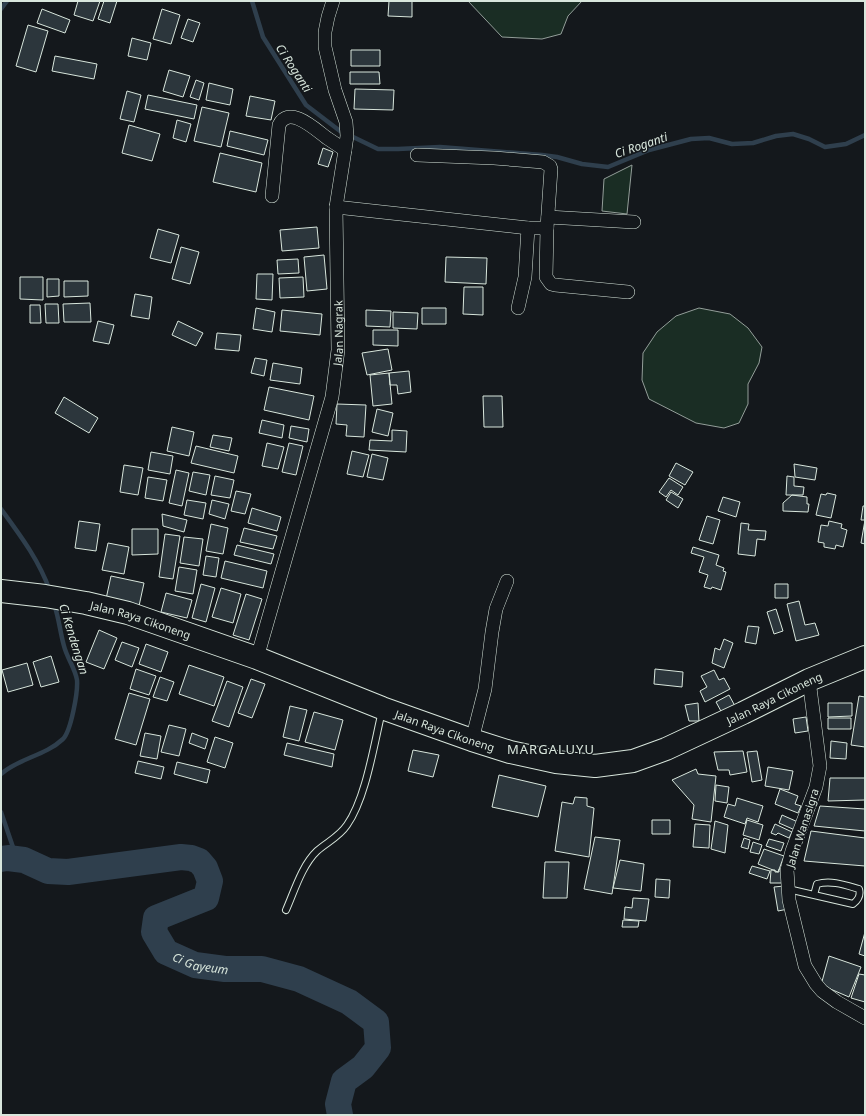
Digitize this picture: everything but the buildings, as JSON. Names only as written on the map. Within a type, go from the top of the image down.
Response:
[{"type":"highway","name":"Jalan Raya Cikoneng","points":[[1,591],[69,600],[128,613],[257,658],[382,708],[472,740],[510,752],[556,762],[595,766],[633,761],[673,746],[810,680],[865,657]]},
{"type":"street","name":"Jalan Nagrak","points":[[257,658],[332,397],[338,350],[336,207],[346,150],[347,124],[335,90],[325,47],[325,32],[333,1]]},
{"type":"street","points":[[272,196],[279,124],[284,118],[298,118],[311,125],[346,150]]},
{"type":"street","points":[[416,155],[494,158],[543,162],[547,164],[551,169],[547,222],[546,277],[551,284],[554,285],[628,292]]},
{"type":"street","points":[[336,207],[528,228],[547,222],[634,222]]},
{"type":"street","points":[[518,308],[525,277],[528,228]]},
{"type":"street","points":[[525,277],[546,277]]},
{"type":"street","points":[[472,740],[485,689],[496,609],[507,581]]},
{"type":"street","name":"Jalan Wanasigra","points":[[810,680],[820,766],[819,776],[792,851],[787,870],[789,900],[805,966],[822,991],[865,1018]]},
{"type":"lane","points":[[286,910],[306,865],[317,851],[336,837],[347,825],[358,805],[369,768],[382,708]]},
{"type":"lane","points":[[788,889],[814,895],[853,904],[859,898],[860,893],[858,889],[827,882],[817,884],[814,895]]},
{"type":"green space","points":[[468,1],[582,1],[568,16],[561,34],[542,39],[502,37]]},
{"type":"green space","points":[[632,165],[627,214],[602,211],[604,179]]},
{"type":"green space","points":[[699,308],[730,314],[748,328],[762,347],[759,363],[748,384],[748,404],[739,423],[724,428],[696,423],[649,399],[642,380],[643,353],[657,332],[676,316]]},
{"type":"waterway","name":"Ci Kendengan","points":[[1,9],[7,1]]},
{"type":"waterway","name":"Ci Roganti","points":[[252,1],[263,37],[306,105],[340,131]]},
{"type":"waterway","name":"Ci Roganti","points":[[349,135],[378,149],[440,147],[542,155],[557,157],[582,164],[608,167],[649,150],[691,139],[709,138],[732,144],[753,143],[776,136],[793,134],[809,139],[825,147],[846,144],[865,135]]},
{"type":"waterway","name":"Ci Kendengan","points":[[1,509],[35,558],[50,591]]},
{"type":"waterway","name":"Ci Kendengan","points":[[1,774],[16,764],[56,745],[63,739],[69,728],[75,702],[77,680],[75,671],[64,646],[54,604]]},
{"type":"waterway","name":"Ci Kendengan","points":[[1,812],[17,859]]},
{"type":"waterway","name":"Ci Gayeum","points":[[1,859],[8,858],[24,860],[48,871],[68,872],[181,857],[199,861],[205,868],[210,881],[206,898],[156,918],[154,932],[166,952],[195,965],[225,969],[262,969],[299,979],[349,1002],[376,1022],[378,1048],[363,1067],[344,1081],[338,1104],[340,1115]]},
{"type":"district","name":"MARGALUYU","points":[[551,749]]}]
